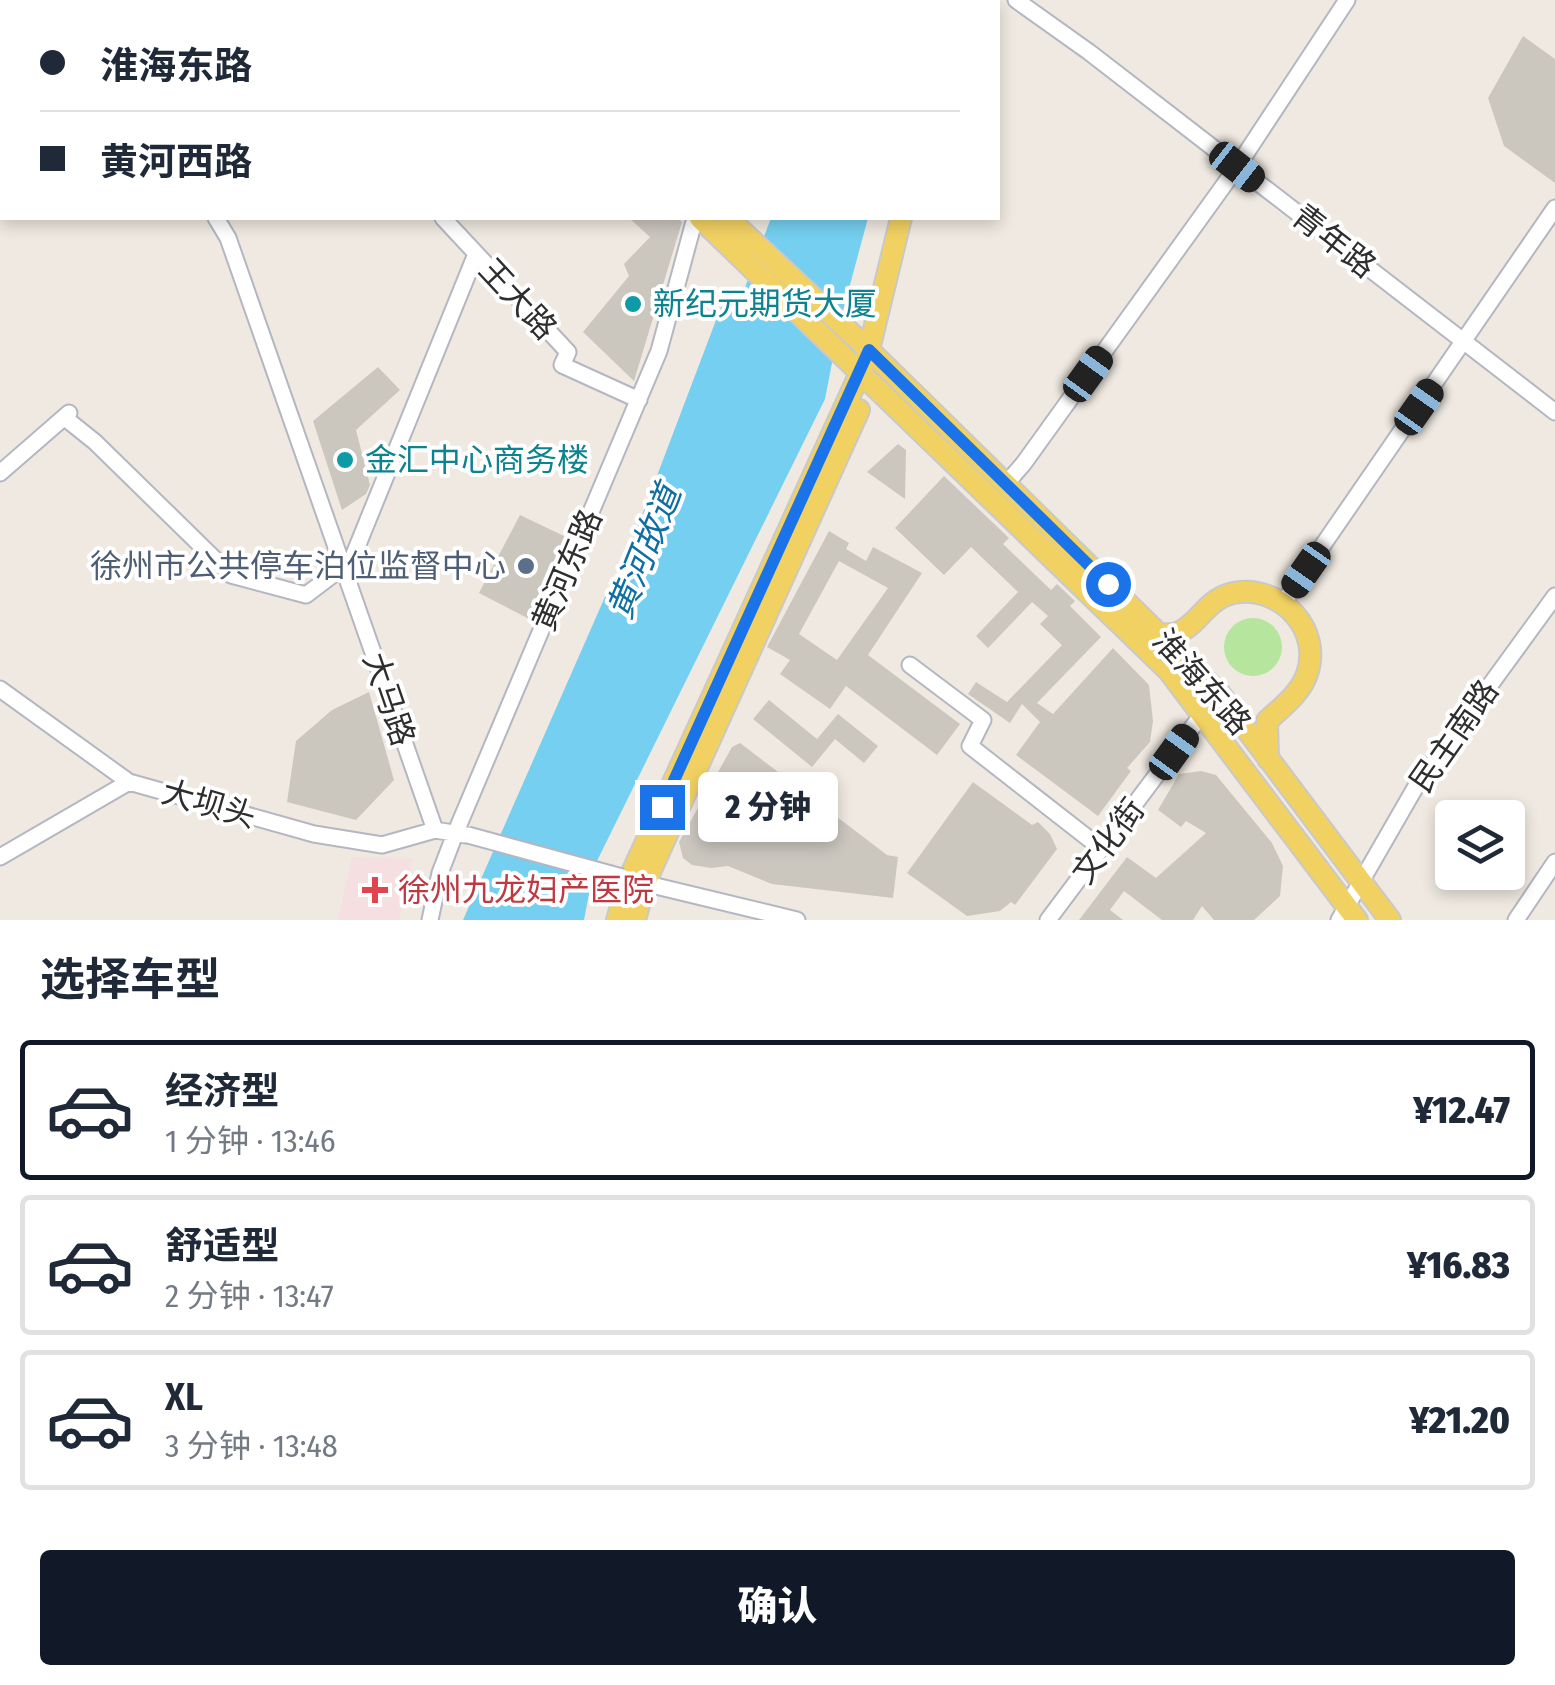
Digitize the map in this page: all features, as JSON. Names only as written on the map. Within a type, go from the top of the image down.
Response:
[{"type":"main road","name":"淮海东路","points":[[703,220],[734,233],[850,333],[870,367],[1157,659],[1203,713],[1349,917]]},
{"type":"main road","points":[[870,367],[901,220]]},
{"type":"main road","points":[[618,920],[632,880],[870,367],[913,220]]},
{"type":"main road","name":"淮海东路","points":[[734,233],[844,354],[870,367],[1006,484],[1220,694],[1390,920]]},
{"type":"main road","points":[[1162,634],[1178,633],[1216,600],[1236,592],[1257,592],[1294,612],[1306,630],[1308,672],[1299,691],[1267,721],[1268,758]]},
{"type":"main road","points":[[632,880],[634,920]]},
{"type":"street","name":"青年路","points":[[1016,0],[1089,52],[1555,412]]},
{"type":"street","points":[[1006,484],[1237,167],[1347,0]]},
{"type":"street","points":[[1283,603],[1555,208]]},
{"type":"street","name":"大马路","points":[[217,220],[228,238],[435,830]]},
{"type":"street","name":"王大路","points":[[444,220],[568,352],[562,364],[638,400]]},
{"type":"street","name":"黄河东路","points":[[430,920],[440,873],[461,834],[659,352],[697,220]]},
{"type":"street","points":[[0,473],[68,414],[232,575],[306,595],[344,570],[476,254]]},
{"type":"street","name":"民主南路","points":[[1349,917],[1361,882],[1416,788],[1555,596]]},
{"type":"street","points":[[910,665],[983,720],[970,746],[1102,849]]},
{"type":"street","points":[[0,688],[128,782]]},
{"type":"street","name":"文化街","points":[[1048,920],[1203,713]]},
{"type":"street","name":"大坝头","points":[[0,857],[128,782],[314,834],[382,845],[435,830]]},
{"type":"street","points":[[435,830],[797,920]]},
{"type":"street","points":[[1516,920],[1555,862]]},
{"type":"shaded area","name":"徐州九龙妇产医院","points":[[352,857],[412,859],[399,920],[338,920]]},
{"type":"green space","points":[[1253,618],[1274,626],[1282,647],[1274,668],[1253,676],[1232,668],[1224,647],[1232,626]]},
{"type":"water","name":"黄河故道","points":[[770,220],[867,220],[840,322],[825,399],[594,867],[584,920],[463,920],[608,590],[624,593],[641,549],[633,539],[721,307],[740,301]]},
{"type":"building","points":[[1523,36],[1555,59],[1555,183],[1504,146],[1488,98]]},
{"type":"building","name":"新纪元期货大厦","points":[[631,220],[682,222],[634,381],[583,332],[629,276],[624,264],[650,237]]},
{"type":"building","name":"金汇中心商务楼","points":[[378,367],[400,390],[356,430],[370,485],[366,494],[342,510],[313,421]]},
{"type":"building","points":[[898,444],[906,450],[905,499],[867,472]]},
{"type":"building","points":[[944,476],[1009,538],[1003,544],[1051,590],[1057,584],[1075,601],[1070,606],[1101,637],[1037,703],[1053,714],[1113,648],[1149,685],[1153,721],[1150,742],[1127,768],[1131,771],[1098,816],[1016,755],[1040,722],[1022,704],[1010,723],[968,694],[976,682],[1007,702],[1062,645],[1040,624],[1048,616],[1032,602],[988,648],[976,636],[1018,592],[971,547],[944,575],[895,528]]},
{"type":"building","name":"徐州市公共停车泊位监督中心","points":[[520,515],[568,538],[533,621],[479,593]]},
{"type":"building","points":[[829,531],[849,543],[846,549],[866,561],[873,547],[922,573],[868,655],[960,724],[937,755],[846,686],[830,709],[780,674],[790,660],[767,647]],"holes":[[[839,561],[888,588],[837,660],[799,634]]]},
{"type":"building","points":[[369,692],[394,780],[356,820],[287,802],[296,741],[332,710]]},
{"type":"building","points":[[769,700],[817,739],[838,714],[878,746],[864,763],[835,739],[812,767],[753,719]]},
{"type":"building","points":[[740,743],[887,855],[898,857],[893,898],[772,884],[728,866],[692,865],[683,858],[679,842],[732,747]]},
{"type":"building","points":[[1201,771],[1216,775],[1272,843],[1283,866],[1280,896],[1254,920],[1214,920],[1202,906],[1193,920],[1162,920],[1124,891],[1110,910],[1123,920],[1079,920],[1127,857],[1156,878],[1206,833],[1186,821],[1181,827],[1158,810],[1179,774]]},
{"type":"building","points":[[973,782],[1032,825],[1038,822],[1057,849],[1015,905],[1011,902],[1000,911],[967,916],[907,873]]},
{"type":"place","name":"新纪元期货大厦","points":[[633,304]]},
{"type":"place","name":"金汇中心商务楼","points":[[345,460]]},
{"type":"place","name":"徐州市公共停车泊位监督中心","points":[[526,566]]},
{"type":"place","name":"徐州九龙妇产医院","points":[[375,890]]},
{"type":"route","points":[[662,807],[869,350],[1108,584]]}]
